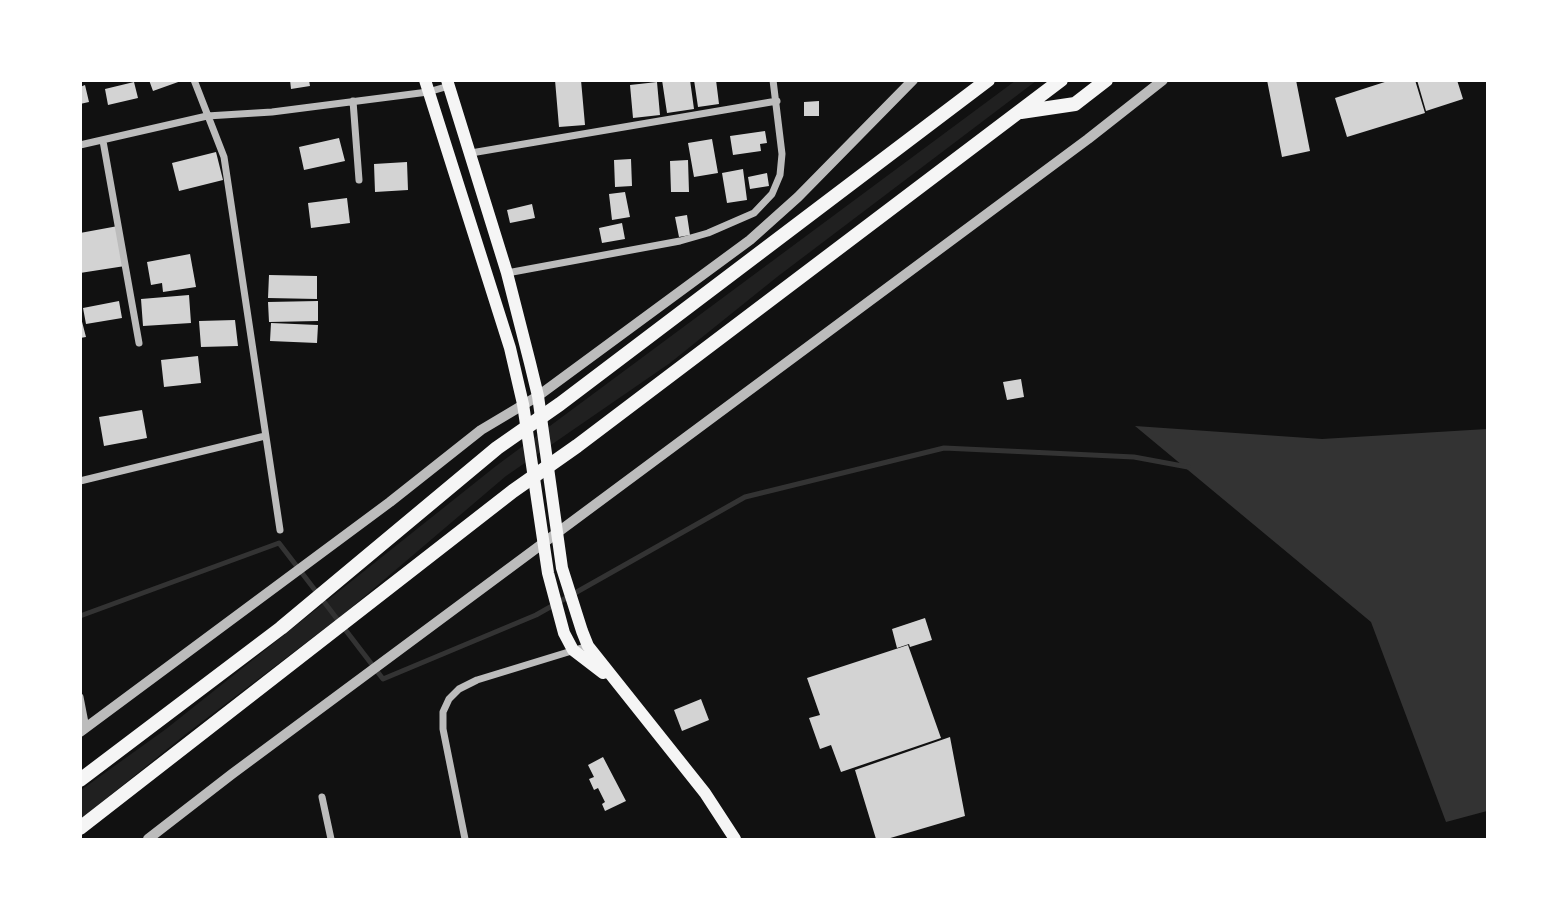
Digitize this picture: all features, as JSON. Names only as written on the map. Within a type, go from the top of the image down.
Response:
[{"type":"highway","points":[[80,780],[281,628],[497,448],[560,404],[988,80]]},
{"type":"highway","points":[[80,828],[513,491],[577,446],[1061,80]]},
{"type":"highway","points":[[1018,112],[1075,104],[1106,80]]},
{"type":"main road","points":[[448,83],[507,273],[530,362],[538,396],[562,568],[582,631],[588,646],[705,793],[735,839]]},
{"type":"main road","points":[[426,86],[510,348],[523,404],[548,573],[564,633],[573,650],[615,681]]},
{"type":"street","points":[[194,80],[224,158],[280,530]]},
{"type":"street","points":[[507,273],[680,241],[708,233],[754,213],[772,194],[780,175],[782,154],[773,80]]},
{"type":"street","points":[[83,730],[390,502],[481,430],[538,396],[750,240],[799,197],[913,80]]},
{"type":"street","points":[[148,839],[557,531],[1088,139],[1163,80]]},
{"type":"street","points":[[80,145],[207,116],[353,101],[448,83]]},
{"type":"street","points":[[353,101],[359,180]]},
{"type":"street","points":[[471,153],[777,101]]},
{"type":"street","points":[[103,141],[139,343]]},
{"type":"street","points":[[80,481],[265,436]]},
{"type":"street","points":[[465,839],[443,729],[443,712],[449,699],[459,689],[477,680],[588,646]]},
{"type":"street","points":[[80,697],[83,730]]},
{"type":"street","points":[[322,797],[331,839]]},
{"type":"shaded area","points":[[1015,81],[1036,81],[777,277],[670,363],[506,476],[345,613],[186,734],[81,819],[81,790],[166,729],[496,466]]},
{"type":"shaded area","points":[[1135,426],[1322,439],[1487,429],[1487,811],[1446,822],[1371,622]]},
{"type":"building","points":[[149,80],[181,80],[181,81],[153,91]]},
{"type":"building","points":[[290,80],[309,80],[310,86],[291,89]]},
{"type":"building","points":[[555,80],[581,80],[585,125],[559,127]]},
{"type":"building","points":[[662,80],[690,80],[694,109],[667,113]]},
{"type":"building","points":[[694,80],[716,80],[719,104],[698,107]]},
{"type":"building","points":[[1267,80],[1296,80],[1310,151],[1282,157]]},
{"type":"building","points":[[1391,80],[1415,80],[1425,113],[1347,137],[1335,98]]},
{"type":"building","points":[[1417,80],[1457,80],[1463,99],[1426,111]]},
{"type":"building","points":[[134,82],[138,98],[108,105],[105,89]]},
{"type":"building","points":[[657,82],[660,115],[633,118],[630,85]]},
{"type":"building","points":[[85,85],[89,102],[80,104],[80,87]]},
{"type":"building","points":[[819,101],[819,116],[804,116],[804,102]]},
{"type":"building","points":[[765,131],[767,143],[760,144],[761,151],[733,155],[730,136]]},
{"type":"building","points":[[339,138],[345,161],[304,170],[299,147]]},
{"type":"building","points":[[712,139],[718,173],[694,177],[688,143]]},
{"type":"building","points":[[216,152],[223,180],[179,191],[172,163]]},
{"type":"building","points":[[631,159],[632,186],[615,187],[614,160]]},
{"type":"building","points":[[688,160],[689,192],[671,192],[670,161]]},
{"type":"building","points":[[407,162],[408,190],[375,192],[374,164]]},
{"type":"building","points":[[743,169],[747,200],[727,203],[722,173]]},
{"type":"building","points":[[767,173],[769,186],[750,189],[748,177]]},
{"type":"building","points":[[625,192],[630,217],[612,220],[609,194]]},
{"type":"building","points":[[347,198],[350,223],[311,228],[308,203]]},
{"type":"building","points":[[532,204],[535,218],[510,223],[507,210]]},
{"type":"building","points":[[687,215],[690,235],[679,237],[675,217]]},
{"type":"building","points":[[622,223],[625,239],[602,243],[599,228]]},
{"type":"building","points":[[118,226],[125,266],[80,273],[80,233]]},
{"type":"building","points":[[190,254],[196,287],[163,292],[162,283],[151,285],[147,262]]},
{"type":"building","points":[[269,275],[317,276],[317,299],[268,298]]},
{"type":"building","points":[[189,295],[191,323],[143,326],[141,299]]},
{"type":"building","points":[[119,301],[122,318],[86,324],[83,308]]},
{"type":"building","points":[[318,301],[318,321],[269,322],[268,302]]},
{"type":"building","points":[[80,314],[86,337],[80,338]]},
{"type":"building","points":[[235,320],[238,346],[201,347],[199,321]]},
{"type":"building","points":[[271,323],[318,325],[317,343],[270,341]]},
{"type":"building","points":[[198,356],[201,383],[164,387],[161,360]]},
{"type":"building","points":[[1021,379],[1024,397],[1007,400],[1003,382]]},
{"type":"building","points":[[142,410],[147,438],[104,446],[99,417]]},
{"type":"building","points":[[925,618],[932,640],[897,648],[892,629]]},
{"type":"building","points":[[908,645],[941,738],[841,772],[831,745],[820,749],[809,718],[820,715],[807,678]]},
{"type":"building","points":[[701,699],[709,720],[682,731],[674,710]]},
{"type":"building","points":[[950,737],[965,816],[887,839],[876,839],[855,770]]},
{"type":"building","points":[[603,757],[626,801],[605,811],[602,804],[605,802],[598,788],[594,790],[589,779],[594,777],[588,765]]},
{"type":"waterway","points":[[80,616],[279,543],[383,679],[536,615],[745,497],[944,448],[1134,457],[1188,467]]}]
